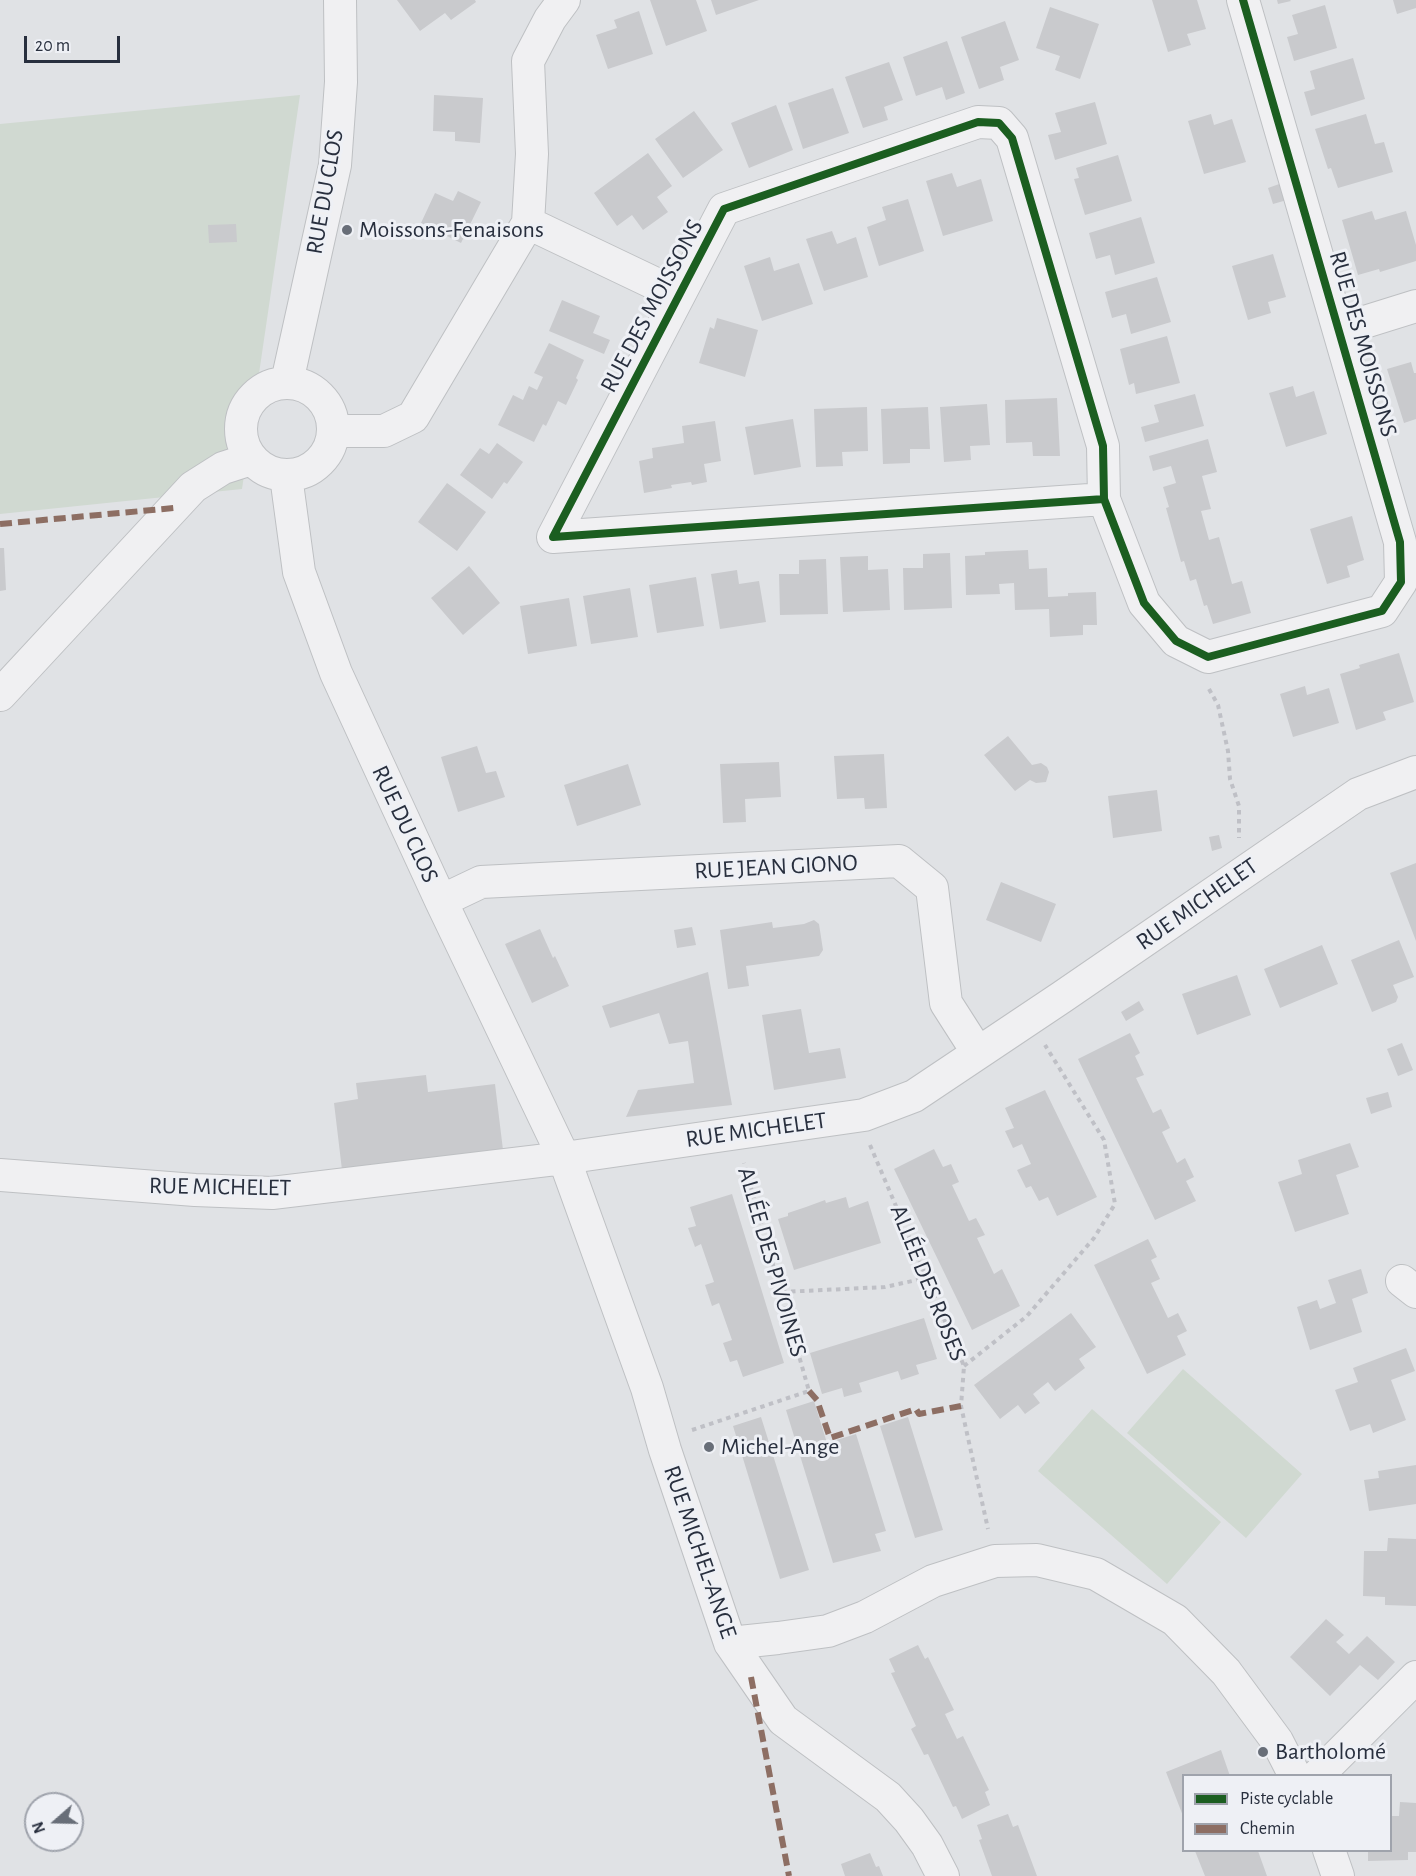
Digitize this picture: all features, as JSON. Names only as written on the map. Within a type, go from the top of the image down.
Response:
[{"type":"street","name":"RUE DU CLOS","points":[[287,382],[334,165],[341,82],[340,0]]},
{"type":"street","name":"RUE DES MOISSONS","points":[[1104,499],[553,537],[724,209],[978,122],[999,123],[1011,138],[1103,446],[1104,499],[1144,603],[1176,641],[1208,657],[1382,611],[1401,582],[1400,542],[1244,0]]},
{"type":"street","points":[[334,431],[384,430],[413,417],[528,224],[532,153],[528,61],[550,6]]},
{"type":"street","points":[[528,224],[679,295]]},
{"type":"street","points":[[1339,330],[1416,306]]},
{"type":"street","points":[[287,382],[302,384],[326,402],[332,416],[334,431],[331,445],[319,463],[300,474],[286,476],[261,468],[251,459],[243,443],[240,426],[245,408],[255,394],[270,385],[287,382]]},
{"type":"street","points":[[0,695],[193,487],[223,468],[251,459]]},
{"type":"street","name":"RUE DU CLOS","points":[[286,476],[299,572],[336,673],[441,901],[564,1158]]},
{"type":"street","name":"RUE MICHELET","points":[[0,1175],[184,1189],[272,1193],[564,1158],[864,1115],[914,1096],[1358,794],[1416,772]]},
{"type":"street","name":"RUE JEAN GIONO","points":[[441,901],[481,882],[899,861],[932,888],[946,1003],[978,1053]]},
{"type":"street","name":"RUE MICHEL-ANGE","points":[[564,1158],[647,1388],[662,1440],[730,1642],[783,1720],[888,1797],[927,1845],[943,1876]]},
{"type":"street","points":[[730,1642],[778,1638],[828,1630],[865,1617],[933,1581],[995,1561],[1037,1560],[1096,1574],[1174,1620],[1226,1672],[1276,1741],[1294,1774]]},
{"type":"street","points":[[1319,1774],[1416,1677]]},
{"type":"street","points":[[1329,1852],[1338,1876]]},
{"type":"path","points":[[1208,657],[1203,678],[1218,705],[1228,751],[1230,780],[1239,806],[1239,840],[1252,865]]},
{"type":"path","points":[[964,1366],[1027,1316],[1094,1238],[1115,1204],[1104,1140],[1029,1019]]},
{"type":"path","points":[[782,1292],[885,1287],[926,1278]]},
{"type":"shaded area","points":[[300,95],[242,489],[0,514],[0,124]]},
{"type":"shaded area","points":[[1183,1369],[1302,1474],[1246,1538],[1127,1433]]},
{"type":"shaded area","points":[[1092,1409],[1221,1522],[1167,1584],[1038,1471]]},
{"type":"building","points":[[397,0],[475,0],[476,2],[451,20],[445,13],[420,31]]},
{"type":"building","points":[[650,0],[696,0],[707,31],[666,46]]},
{"type":"building","points":[[711,0],[759,0],[716,15]]},
{"type":"building","points":[[1152,0],[1197,0],[1206,29],[1187,34],[1191,45],[1168,52]]},
{"type":"building","points":[[1277,0],[1290,0],[1291,1],[1278,4]]},
{"type":"building","points":[[1393,0],[1416,0],[1416,8],[1397,14]]},
{"type":"building","points":[[1325,5],[1337,48],[1294,61],[1287,37],[1298,34],[1292,15]]},
{"type":"building","points":[[1050,7],[1099,24],[1080,79],[1055,70],[1060,56],[1036,48]]},
{"type":"building","points":[[639,11],[653,54],[608,69],[596,35],[617,28],[614,20]]},
{"type":"building","points":[[1005,21],[1019,60],[1000,67],[1004,80],[979,89],[961,37]]},
{"type":"building","points":[[947,41],[965,93],[946,100],[942,87],[916,96],[903,57]]},
{"type":"building","points":[[1353,58],[1365,99],[1311,116],[1304,92],[1315,89],[1310,71]]},
{"type":"building","points":[[889,62],[903,100],[884,107],[888,120],[863,128],[845,77]]},
{"type":"building","points":[[833,88],[849,133],[803,149],[788,103]]},
{"type":"building","points":[[434,95],[483,98],[480,143],[455,141],[455,132],[433,131]]},
{"type":"building","points":[[1095,102],[1107,144],[1055,160],[1048,135],[1061,132],[1055,113]]},
{"type":"building","points":[[776,105],[793,150],[749,168],[731,123]]},
{"type":"building","points":[[694,111],[723,150],[683,178],[655,139]]},
{"type":"building","points":[[1211,114],[1214,125],[1232,119],[1246,162],[1204,174],[1188,121]]},
{"type":"building","points":[[1366,114],[1375,144],[1384,142],[1393,172],[1338,188],[1331,168],[1328,169],[1315,129]]},
{"type":"building","points":[[648,153],[672,186],[657,197],[668,212],[643,230],[632,215],[617,226],[594,193]]},
{"type":"building","points":[[1118,155],[1132,201],[1085,215],[1074,179],[1079,178],[1076,168]]},
{"type":"building","points":[[952,173],[957,187],[981,179],[993,221],[943,236],[926,181]]},
{"type":"building","points":[[1282,183],[1287,200],[1273,204],[1268,188]]},
{"type":"building","points":[[458,191],[481,202],[461,243],[421,223],[435,193],[453,201]]},
{"type":"building","points":[[908,199],[924,251],[879,266],[867,227],[886,220],[882,207]]},
{"type":"building","points":[[1372,211],[1375,220],[1406,211],[1416,245],[1416,261],[1380,272],[1379,269],[1358,275],[1342,220]]},
{"type":"building","points":[[1141,217],[1155,263],[1115,275],[1110,255],[1096,259],[1089,233]]},
{"type":"building","points":[[236,224],[237,242],[209,243],[208,225]]},
{"type":"building","points":[[832,231],[837,244],[856,237],[868,277],[824,291],[806,239]]},
{"type":"building","points":[[1273,254],[1286,297],[1268,302],[1271,313],[1248,320],[1232,266]]},
{"type":"building","points":[[770,257],[774,271],[799,263],[813,304],[762,321],[744,266]]},
{"type":"building","points":[[1157,277],[1171,322],[1131,334],[1126,314],[1112,318],[1105,292]]},
{"type":"building","points":[[562,300],[600,316],[593,333],[610,340],[604,354],[549,331]]},
{"type":"building","points":[[717,318],[758,330],[745,377],[699,363],[710,327],[714,329]]},
{"type":"building","points":[[1167,336],[1180,383],[1136,394],[1134,383],[1129,385],[1120,349]]},
{"type":"building","points":[[549,343],[584,360],[576,378],[578,380],[566,405],[558,401],[546,426],[543,424],[534,442],[498,425],[513,395],[523,400],[529,386],[537,390],[543,377],[534,373]]},
{"type":"building","points":[[1411,362],[1414,373],[1416,373],[1416,419],[1404,423],[1387,369]]},
{"type":"building","points":[[1293,386],[1296,397],[1314,391],[1327,434],[1286,447],[1269,393]]},
{"type":"building","points":[[1195,394],[1204,426],[1145,442],[1141,427],[1159,422],[1154,405]]},
{"type":"building","points":[[1057,398],[1060,456],[1033,456],[1032,442],[1006,443],[1005,400]]},
{"type":"building","points":[[987,404],[990,445],[970,446],[971,460],[944,462],[940,407]]},
{"type":"building","points":[[867,407],[868,451],[842,452],[843,466],[816,467],[814,409]]},
{"type":"building","points":[[928,407],[930,449],[910,449],[910,463],[883,464],[881,409]]},
{"type":"building","points":[[793,419],[801,467],[754,475],[745,427]]},
{"type":"building","points":[[715,421],[721,461],[704,464],[707,482],[671,485],[672,488],[644,493],[639,461],[653,458],[652,448],[684,443],[682,426]]},
{"type":"building","points":[[1208,439],[1217,472],[1202,476],[1211,509],[1201,511],[1209,540],[1219,537],[1232,584],[1242,581],[1251,613],[1213,624],[1207,605],[1204,606],[1196,579],[1190,581],[1184,561],[1181,562],[1166,508],[1169,507],[1163,487],[1176,483],[1171,466],[1153,471],[1149,456]]},
{"type":"building","points":[[497,443],[523,462],[507,484],[504,482],[492,499],[460,475],[480,448],[489,454]]},
{"type":"building","points":[[447,483],[486,512],[457,551],[418,522]]},
{"type":"building","points":[[1352,516],[1364,560],[1347,566],[1350,577],[1327,584],[1310,529]]},
{"type":"building","points":[[0,548],[4,548],[6,590],[0,591]]},
{"type":"building","points":[[1028,550],[1029,569],[1047,568],[1048,597],[1068,596],[1068,593],[1096,592],[1097,625],[1083,625],[1083,635],[1050,637],[1049,609],[1015,610],[1014,583],[999,584],[1000,594],[966,595],[965,556],[985,555],[985,552]]},
{"type":"building","points":[[950,553],[952,608],[904,610],[903,568],[923,568],[923,554]]},
{"type":"building","points":[[868,556],[868,570],[888,569],[890,610],[843,612],[840,557]]},
{"type":"building","points":[[826,559],[828,614],[780,615],[779,574],[799,574],[799,560]]},
{"type":"building","points":[[469,566],[500,603],[463,635],[431,598]]},
{"type":"building","points":[[737,570],[739,584],[759,581],[766,622],[720,629],[711,574]]},
{"type":"building","points":[[696,577],[704,626],[657,633],[649,585]]},
{"type":"building","points":[[630,588],[638,637],[591,644],[583,596]]},
{"type":"building","points":[[569,598],[577,646],[528,654],[520,606]]},
{"type":"building","points":[[1399,653],[1414,702],[1383,712],[1386,720],[1356,730],[1340,674],[1360,668],[1359,665]]},
{"type":"building","points":[[1305,686],[1307,695],[1329,688],[1339,723],[1293,737],[1280,694]]},
{"type":"building","points":[[1008,736],[1032,765],[1041,763],[1047,767],[1049,772],[1046,782],[1036,783],[1030,780],[1015,791],[984,755]]},
{"type":"building","points":[[477,746],[486,773],[496,771],[505,797],[458,812],[441,757]]},
{"type":"building","points":[[884,754],[887,808],[865,809],[864,798],[837,799],[834,756]]},
{"type":"building","points":[[779,762],[781,797],[745,799],[746,822],[723,823],[720,764]]},
{"type":"building","points":[[628,764],[641,805],[577,826],[564,785]]},
{"type":"building","points":[[1157,790],[1162,831],[1113,838],[1108,796]]},
{"type":"building","points":[[1219,835],[1222,848],[1212,851],[1209,837]]},
{"type":"building","points":[[1416,863],[1416,941],[1390,873]]},
{"type":"building","points":[[1001,882],[1056,904],[1041,942],[986,920]]},
{"type":"building","points":[[814,920],[819,924],[823,950],[819,956],[746,966],[749,986],[728,989],[720,930],[772,922],[773,928],[804,924]]},
{"type":"building","points":[[692,927],[696,945],[677,948],[674,930]]},
{"type":"building","points":[[540,929],[569,986],[532,1003],[505,944]]},
{"type":"building","points":[[1399,940],[1414,977],[1393,985],[1398,997],[1396,1002],[1372,1012],[1351,960]]},
{"type":"building","points":[[1322,945],[1338,984],[1280,1008],[1264,969]]},
{"type":"building","points":[[708,972],[732,1105],[626,1117],[638,1090],[694,1083],[688,1041],[669,1044],[659,1013],[610,1028],[602,1006]]},
{"type":"building","points":[[1237,975],[1251,1015],[1197,1035],[1182,994]]},
{"type":"building","points":[[1139,1001],[1144,1010],[1126,1021],[1121,1012]]},
{"type":"building","points":[[801,1009],[809,1053],[840,1048],[846,1078],[774,1090],[762,1015]]},
{"type":"building","points":[[1130,1033],[1140,1053],[1135,1056],[1144,1075],[1136,1078],[1153,1113],[1161,1109],[1170,1128],[1162,1132],[1177,1163],[1185,1158],[1194,1177],[1186,1181],[1196,1201],[1155,1220],[1078,1059]]},
{"type":"building","points":[[1402,1043],[1413,1070],[1398,1076],[1387,1049]]},
{"type":"building","points":[[426,1075],[428,1092],[495,1084],[503,1150],[342,1170],[334,1103],[358,1099],[356,1083]]},
{"type":"building","points":[[1045,1090],[1097,1197],[1057,1216],[1048,1197],[1039,1201],[1031,1186],[1026,1188],[1017,1170],[1031,1164],[1022,1144],[1013,1148],[1005,1131],[1014,1128],[1005,1108]]},
{"type":"building","points":[[1388,1092],[1392,1107],[1371,1114],[1366,1098]]},
{"type":"building","points":[[1350,1143],[1359,1167],[1336,1175],[1349,1214],[1295,1232],[1278,1182],[1302,1174],[1298,1160]]},
{"type":"building","points":[[934,1149],[943,1167],[951,1164],[959,1182],[952,1185],[969,1221],[976,1218],[985,1235],[977,1238],[994,1274],[1002,1269],[1020,1306],[972,1330],[894,1169]]},
{"type":"building","points":[[732,1194],[784,1363],[743,1377],[737,1360],[730,1362],[723,1343],[732,1340],[719,1303],[712,1306],[705,1285],[714,1282],[701,1244],[695,1247],[688,1228],[696,1226],[690,1207]]},
{"type":"building","points":[[846,1197],[849,1208],[868,1201],[881,1243],[794,1270],[778,1219],[788,1216],[788,1213],[825,1200],[826,1203]]},
{"type":"building","points":[[1148,1239],[1157,1257],[1151,1260],[1160,1279],[1151,1283],[1168,1318],[1178,1313],[1187,1331],[1177,1336],[1186,1355],[1147,1374],[1094,1265]]},
{"type":"building","points":[[1361,1269],[1368,1293],[1352,1299],[1362,1332],[1310,1350],[1297,1307],[1317,1300],[1320,1309],[1336,1303],[1328,1280]]},
{"type":"building","points":[[1071,1313],[1096,1347],[1079,1359],[1085,1368],[1055,1391],[1048,1382],[1033,1394],[1040,1403],[1025,1414],[1018,1405],[1000,1419],[974,1385]]},
{"type":"building","points":[[924,1318],[937,1359],[916,1365],[919,1374],[901,1380],[898,1371],[859,1383],[862,1392],[844,1397],[842,1388],[822,1394],[810,1353]]},
{"type":"building","points":[[1406,1348],[1415,1371],[1391,1380],[1406,1420],[1373,1433],[1370,1424],[1350,1431],[1335,1390],[1358,1382],[1353,1368]]},
{"type":"building","points":[[814,1401],[827,1443],[856,1434],[886,1531],[875,1534],[881,1551],[833,1563],[786,1410]]},
{"type":"building","points":[[761,1417],[809,1570],[780,1579],[733,1426]]},
{"type":"building","points":[[908,1417],[943,1530],[915,1538],[880,1426]]},
{"type":"building","points":[[1416,1465],[1416,1504],[1369,1511],[1364,1480],[1379,1478],[1378,1471]]},
{"type":"building","points":[[1388,1538],[1416,1539],[1416,1606],[1385,1605],[1385,1597],[1363,1596],[1364,1551],[1387,1551]]},
{"type":"building","points":[[1326,1619],[1344,1635],[1336,1642],[1349,1654],[1367,1636],[1395,1662],[1378,1680],[1360,1665],[1330,1696],[1290,1657]]},
{"type":"building","points":[[918,1645],[925,1659],[928,1657],[954,1710],[945,1714],[957,1739],[963,1736],[989,1790],[985,1792],[990,1805],[962,1819],[956,1806],[953,1807],[928,1754],[924,1755],[911,1729],[916,1726],[891,1673],[895,1672],[889,1659]]},
{"type":"building","points":[[1221,1750],[1229,1774],[1182,1774],[1182,1813],[1166,1772]]},
{"type":"building","points":[[1400,1802],[1416,1803],[1416,1852],[1408,1852],[1408,1860],[1368,1861],[1368,1852],[1392,1852],[1392,1816],[1399,1816]]},
{"type":"building","points":[[1008,1814],[1013,1827],[1018,1825],[1037,1876],[992,1876],[979,1840],[982,1839],[977,1825]]},
{"type":"building","points":[[1195,1852],[1258,1852],[1267,1876],[1205,1876]]},
{"type":"building","points":[[870,1853],[883,1876],[845,1876],[841,1864]]},
{"type":"marked path","points":[[0,524],[174,508]]},
{"type":"marked path","points":[[809,1391],[817,1400],[830,1438],[916,1409],[919,1414],[961,1406]]},
{"type":"marked path","points":[[751,1677],[789,1876]]},
{"type":"cycle path","points":[[1104,499],[553,537],[724,209],[978,122],[999,123],[1012,138],[1103,446],[1104,499],[1144,603],[1176,641],[1208,657],[1382,611],[1401,582],[1400,542],[1243,0]]},
{"type":"place","name":"Moissons-Fenaisons","points":[[347,230]]},
{"type":"place","name":"Michel-Ange","points":[[709,1447]]},
{"type":"place","name":"Bartholomé","points":[[1263,1752]]}]
